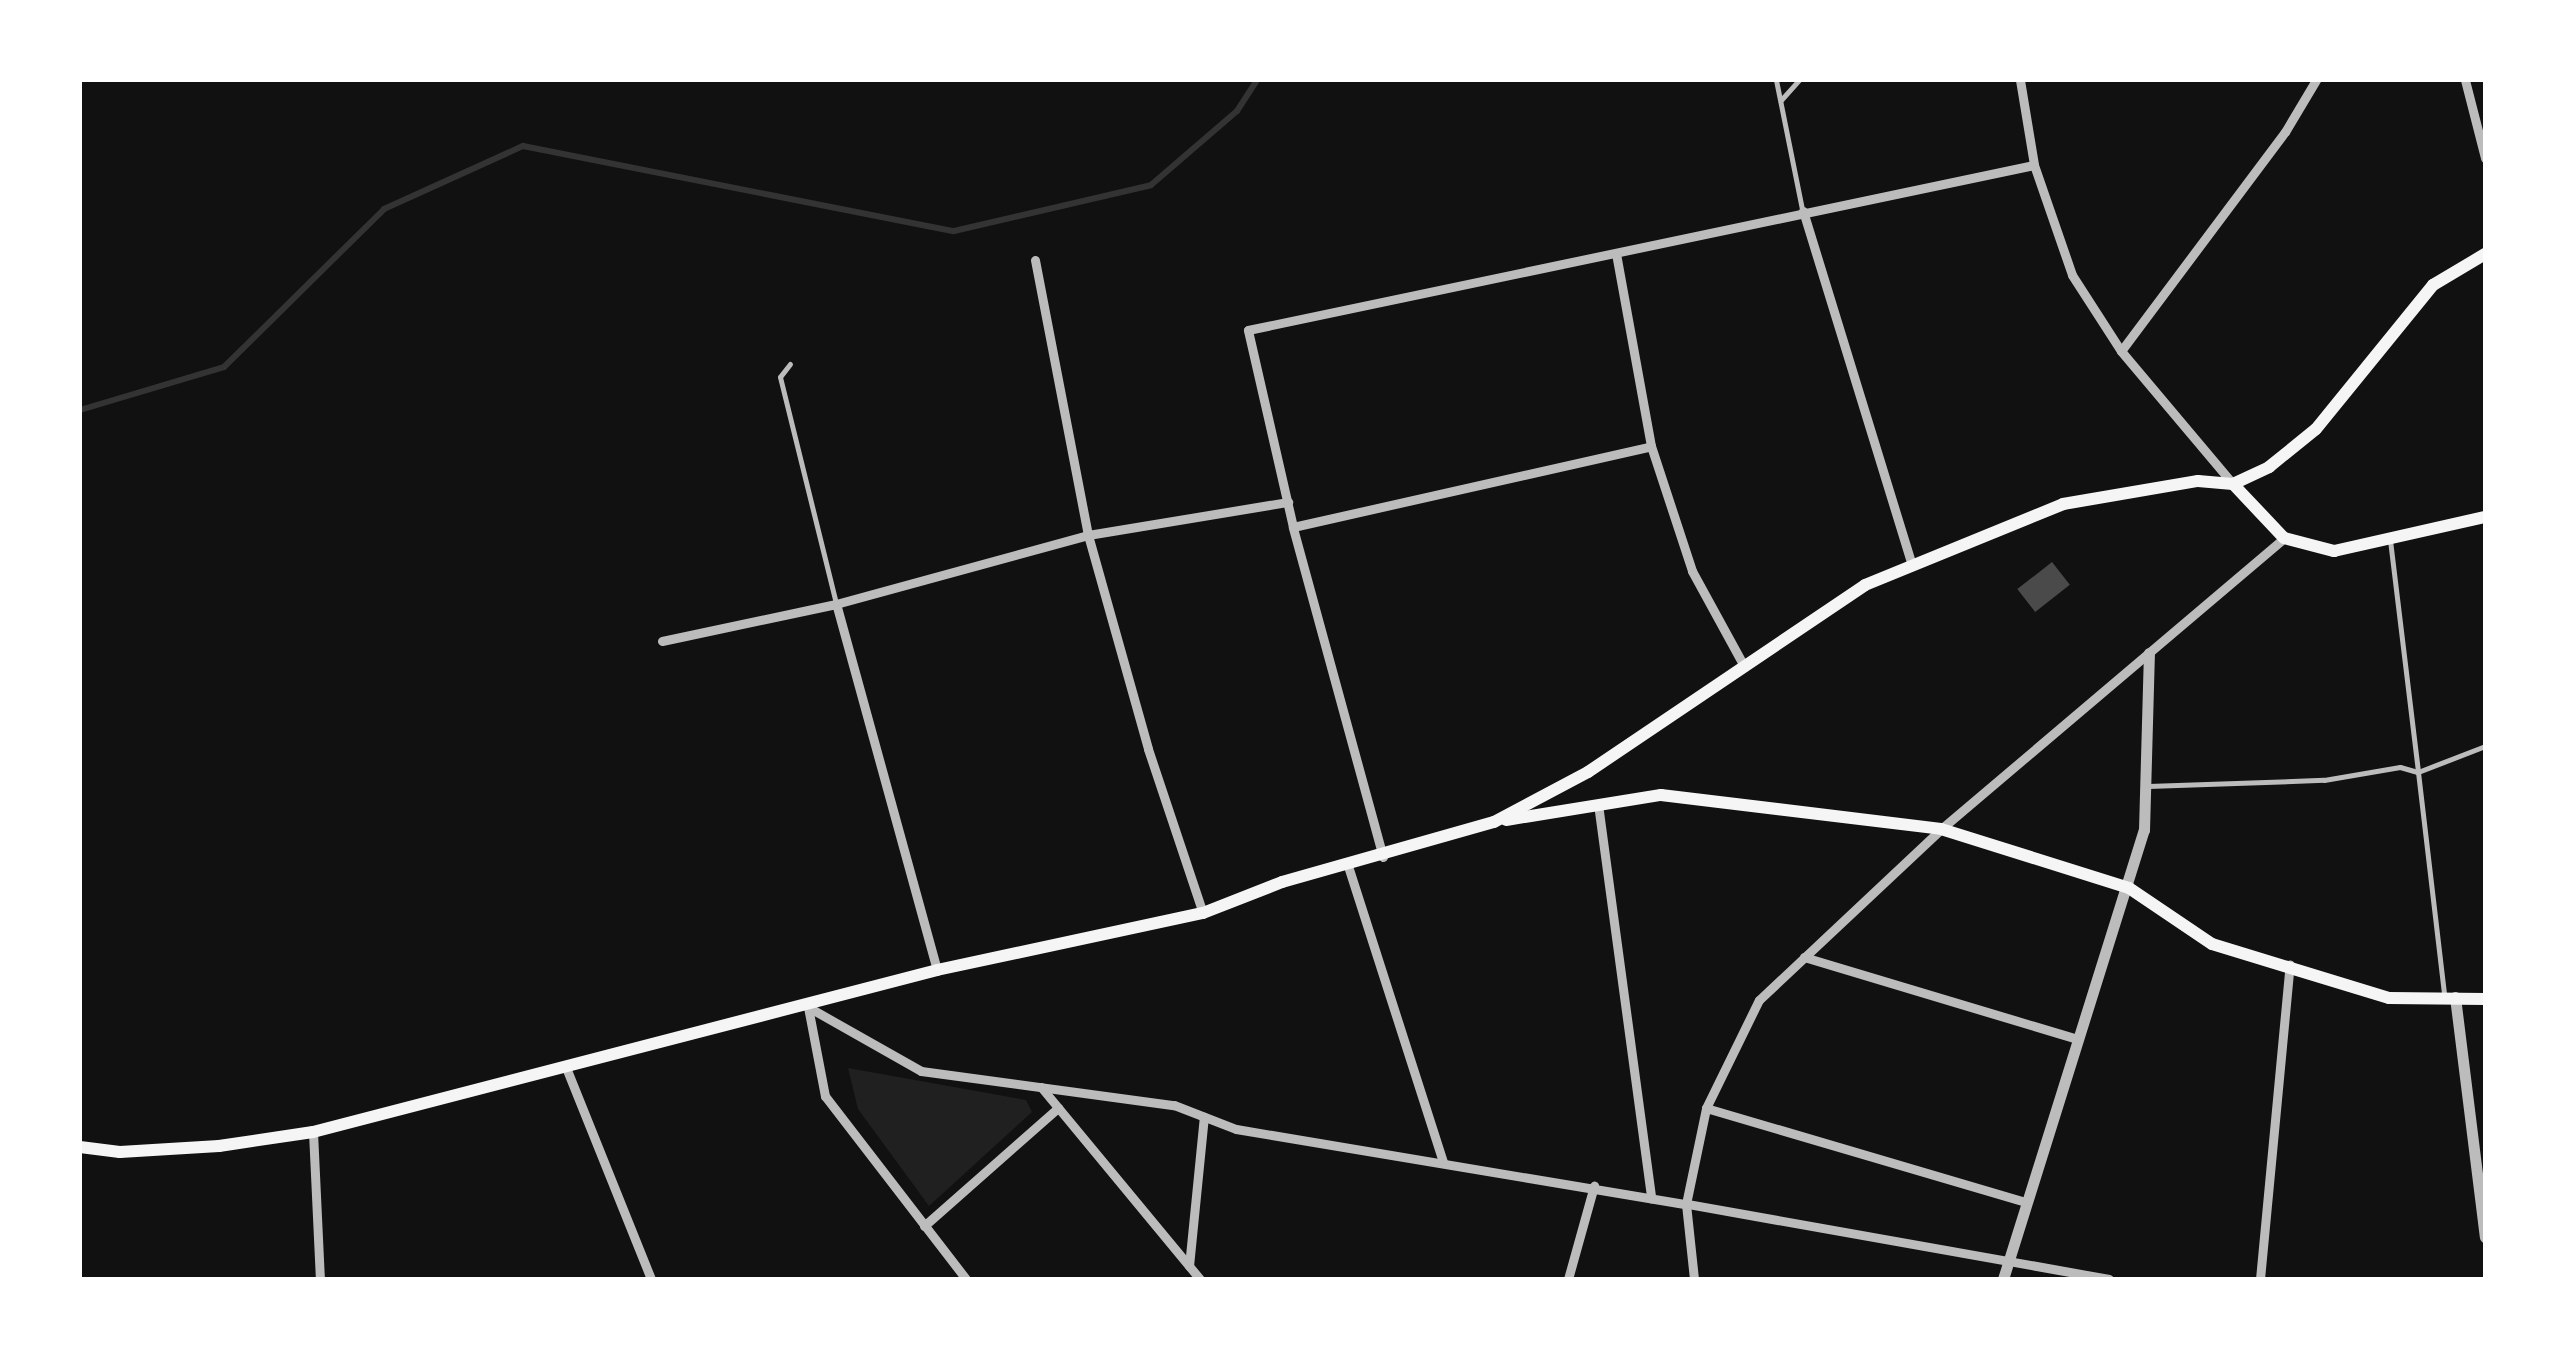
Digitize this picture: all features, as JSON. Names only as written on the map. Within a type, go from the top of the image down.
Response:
[{"type":"main road","points":[[1494,822],[1588,772],[1865,585],[2063,504],[2198,481],[2233,484],[2269,466],[2316,428],[2433,285],[2485,254]]},
{"type":"main road","points":[[2233,484],[2284,538],[2334,551],[2485,517]]},
{"type":"main road","points":[[80,1148],[120,1152],[219,1146],[313,1132],[808,1008],[937,970],[1203,914],[1282,882],[1383,858],[1494,822],[1661,796],[1941,830],[2129,888],[2212,944],[2290,964],[2389,998],[2485,999]]},
{"type":"street","points":[[2020,80],[2034,165],[2072,275],[2121,350],[2233,484]]},
{"type":"street","points":[[2121,350],[2286,132],[2316,80]]},
{"type":"street","points":[[2464,80],[2485,158]]},
{"type":"street","points":[[1383,858],[1292,526],[1248,330],[2034,165]]},
{"type":"street","points":[[1803,211],[1912,566]]},
{"type":"street","points":[[1616,253],[1651,446],[1692,571],[1743,664]]},
{"type":"street","points":[[1035,260],[1088,536],[1148,750],[1203,914]]},
{"type":"street","points":[[1292,526],[1651,446]]},
{"type":"street","points":[[662,641],[836,604],[1088,536],[1288,502]]},
{"type":"street","points":[[1694,1279],[1686,1204],[1706,1108],[1759,1000],[1941,830],[2284,538]]},
{"type":"street","points":[[836,604],[937,970]]},
{"type":"street","points":[[2004,1279],[2144,830],[2149,653]]},
{"type":"street","points":[[1598,804],[1650,1198]]},
{"type":"street","points":[[1348,866],[1443,1162]]},
{"type":"street","points":[[1804,957],[2077,1039]]},
{"type":"street","points":[[2260,1279],[2290,964]]},
{"type":"street","points":[[2450,997],[2485,1236]]},
{"type":"street","points":[[808,1008],[921,1072],[1174,1105],[1236,1129],[1594,1186],[2108,1279]]},
{"type":"street","points":[[808,1008],[824,1096],[966,1279]]},
{"type":"street","points":[[567,1070],[650,1279]]},
{"type":"street","points":[[1041,1088],[1200,1279]]},
{"type":"street","points":[[924,1226],[1058,1108]]},
{"type":"street","points":[[1706,1108],[2025,1202]]},
{"type":"street","points":[[1189,1266],[1204,1117]]},
{"type":"street","points":[[313,1132],[320,1279]]},
{"type":"street","points":[[1568,1279],[1594,1186]]},
{"type":"lane","points":[[1776,80],[1803,211]]},
{"type":"lane","points":[[1780,100],[1799,80]]},
{"type":"lane","points":[[790,364],[780,377],[836,604]]},
{"type":"lane","points":[[2390,540],[2450,997]]},
{"type":"lane","points":[[2144,786],[2324,780],[2400,766],[2418,772],[2485,746]]},
{"type":"shaded area","points":[[848,1068],[1026,1100],[1032,1112],[929,1206],[858,1109]]},
{"type":"building","points":[[2052,562],[2070,585],[2035,612],[2017,589]]},
{"type":"waterway","points":[[80,410],[224,367],[384,209],[523,146],[954,231],[1151,185],[1237,111],[1257,80]]}]
